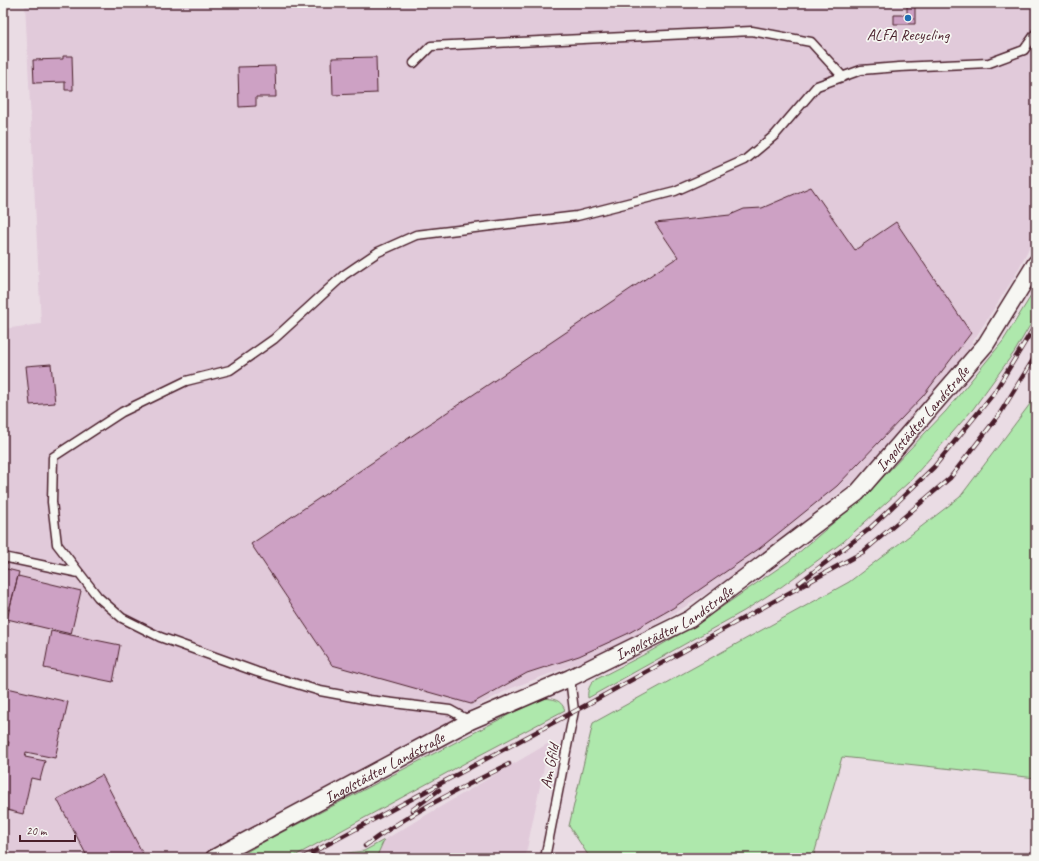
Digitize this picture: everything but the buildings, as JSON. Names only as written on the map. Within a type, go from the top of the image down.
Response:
[{"type":"street","name":"Ingolstädter Landstraße","points":[[214,858],[470,721],[570,678],[690,619],[858,493],[986,344],[1036,262]]},
{"type":"lane","points":[[414,63],[431,46],[752,31],[811,42],[843,76]]},
{"type":"lane","points":[[470,721],[450,710],[369,700],[320,691],[257,672],[160,637],[122,618],[98,597],[56,544],[52,502],[53,457],[122,412],[186,381],[230,370],[274,340],[344,275],[378,252],[416,235],[577,216],[675,191],[745,160],[775,135],[817,86],[861,70],[989,63],[1024,50],[1036,34]]},
{"type":"lane","points":[[3,557],[79,573]]},
{"type":"lane","name":"Am Gfild","points":[[545,858],[574,711],[570,678]]},
{"type":"shaded area","points":[[25,3],[1036,3],[1036,234],[1015,276],[950,377],[852,483],[725,582],[616,649],[509,689],[196,858],[3,858],[3,329],[41,324]]},
{"type":"shaded area","points":[[549,743],[525,858],[376,858],[384,840]]},
{"type":"green space","points":[[1036,288],[1036,315],[1015,351],[973,409],[909,482],[843,542],[781,587],[744,611],[588,698],[590,685],[593,681],[651,651],[697,624],[789,561],[868,493],[946,411],[1003,341]]},
{"type":"green space","points":[[1036,396],[1036,778],[842,757],[813,858],[590,858],[569,826],[593,723],[849,582],[960,497]]},
{"type":"green space","points":[[541,698],[558,701],[565,710],[291,858],[236,858],[267,840]]},
{"type":"green space","points":[[384,840],[376,858],[318,858],[322,856],[364,851]]},
{"type":"railway","points":[[799,583],[868,530],[934,467],[994,393],[1036,324]]},
{"type":"railway","points":[[302,858],[588,704],[863,552],[950,478],[999,415],[1036,355]]},
{"type":"railway","points":[[365,846],[417,812],[509,764]]},
{"type":"railway","points":[[412,810],[439,790]]},
{"type":"place","name":"ALFA Recycling","points":[[908,18]]}]
